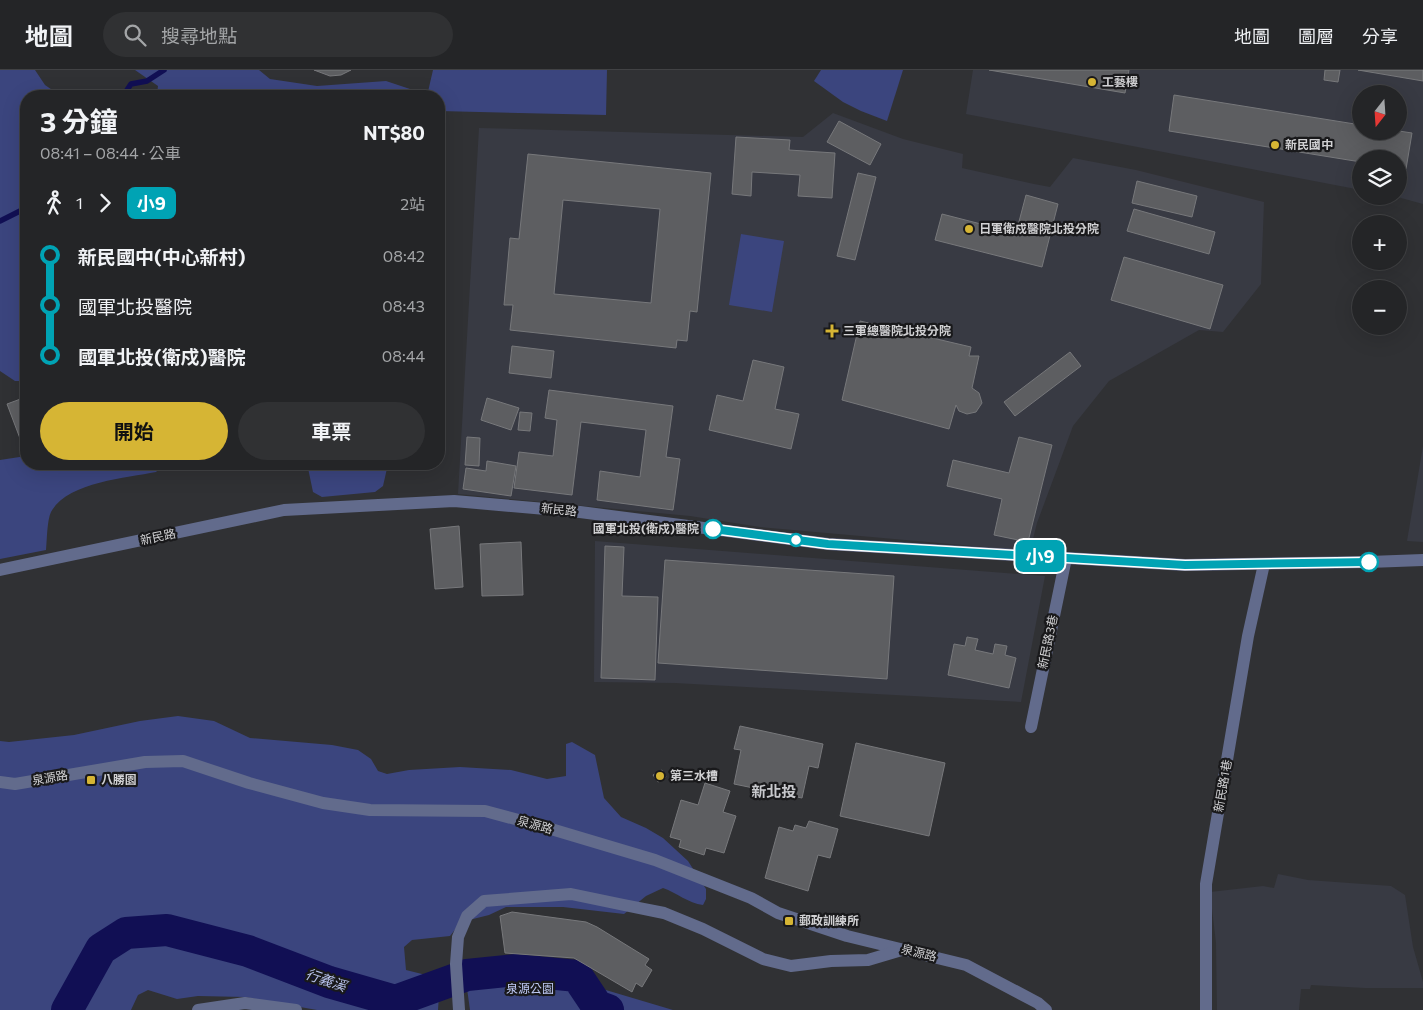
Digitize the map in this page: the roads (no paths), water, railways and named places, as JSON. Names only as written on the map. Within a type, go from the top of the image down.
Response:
[{"type":"street","name":"新民路","points":[[0,570],[284,510],[454,501],[580,512],[828,544],[1185,565],[1423,560]]},
{"type":"street","name":"新民路3巷","points":[[1031,727],[1066,558]]},
{"type":"street","name":"新民路1巷","points":[[1206,1010],[1206,884],[1248,636],[1264,564]]},
{"type":"street","name":"泉源路","points":[[0,782],[16,784],[145,762],[183,761],[249,783],[323,803],[370,810],[485,811],[655,860],[751,898],[778,913],[847,936],[966,965],[1046,1010]]},
{"type":"street","points":[[458,1008],[456,964],[458,937],[467,916],[484,901],[571,894],[664,914],[703,929],[763,959],[790,966],[831,960],[868,960],[905,949]]},
{"type":"street","points":[[205,1009],[245,1003],[296,1010]]},
{"type":"waterway","points":[[127,90],[131,84],[147,81],[164,70]]},
{"type":"waterway","points":[[0,221],[20,211]]},
{"type":"waterway","name":"行義溪","points":[[67,1010],[101,949],[126,933],[167,930],[248,951],[329,982],[395,1001],[467,975],[516,970],[577,976],[597,1006],[608,1010]]},
{"type":"waterway","points":[[466,987],[467,975]]},
{"type":"place","name":"工藝樓","points":[[1092,82]]},
{"type":"place","name":"新民國中","points":[[1275,145]]},
{"type":"place","name":"日軍衛戍醫院北投分院","points":[[969,229]]},
{"type":"place","name":"三軍總醫院北投分院","points":[[832,331]]},
{"type":"place","name":"國軍北投(衛戍)醫院","points":[[713,529]]},
{"type":"place","name":"第三水槽","points":[[660,776]]},
{"type":"place","name":"八勝園","points":[[91,780]]},
{"type":"place","name":"郵政訓練所","points":[[789,921]]},
{"type":"district","name":"新北投","points":[[774,792]]},
{"type":"park label","name":"泉源公園","points":[[530,989]]}]
